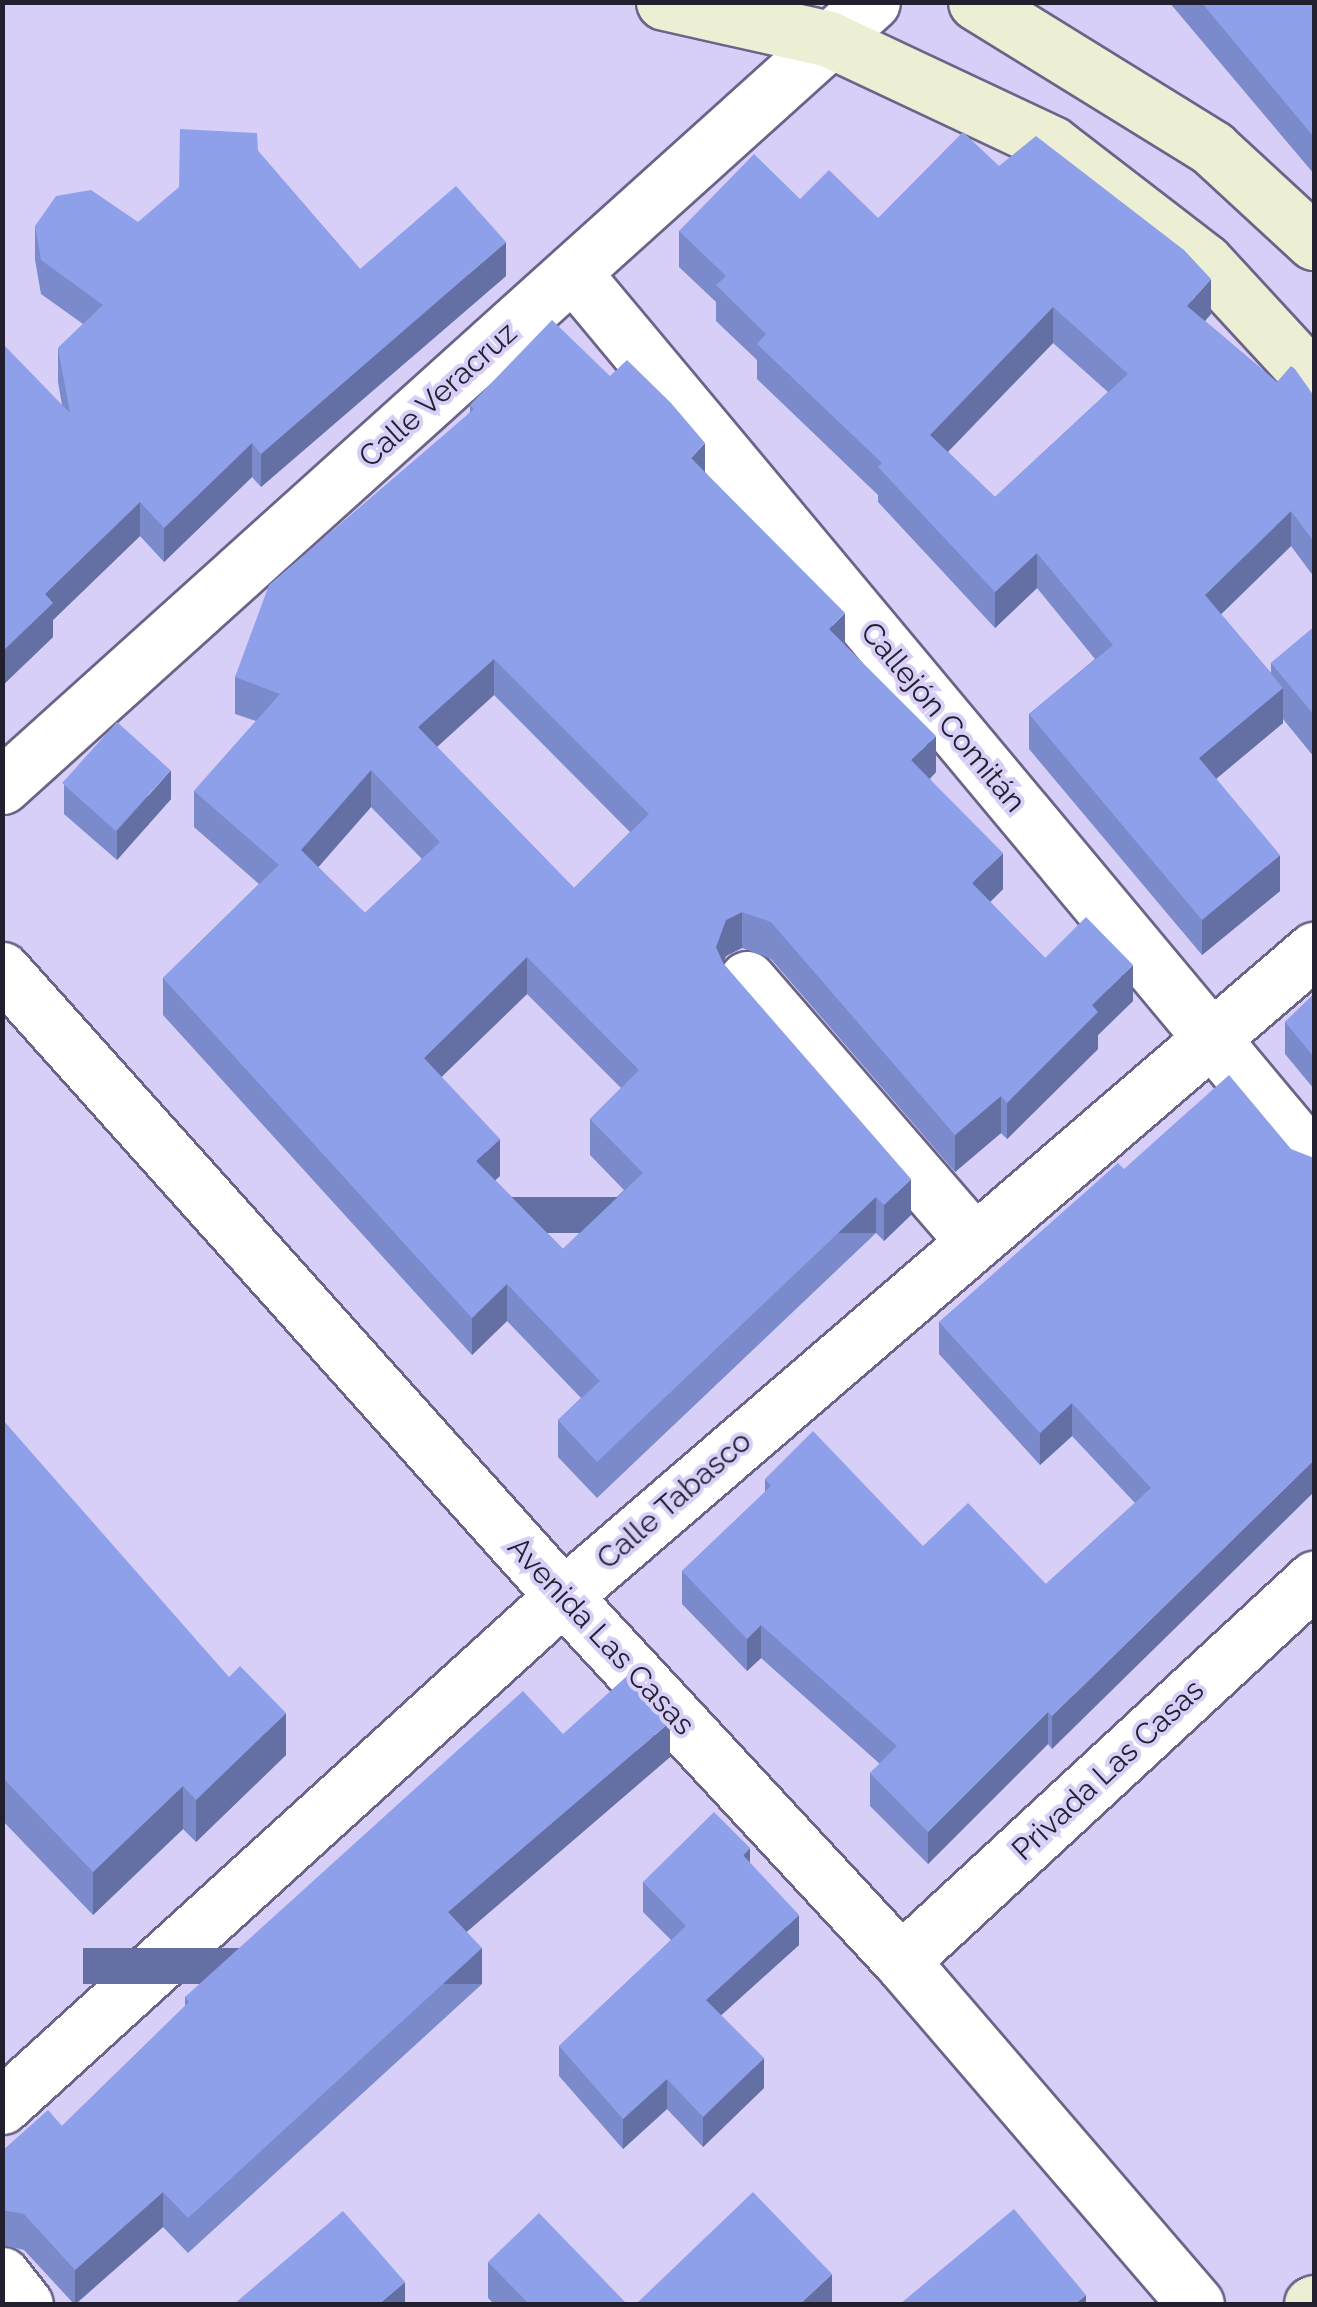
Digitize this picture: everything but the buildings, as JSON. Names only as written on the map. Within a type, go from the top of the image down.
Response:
[{"type":"main road","points":[[664,2],[830,39],[1052,144],[1206,262],[1314,380]]},
{"type":"main road","points":[[976,2],[1056,46],[1212,148],[1314,242]]},
{"type":"street","name":"Calle Veracruz","points":[[2,786],[872,2]]},
{"type":"street","name":"Callejón Comitán","points":[[572,273],[1314,1160]]},
{"type":"street","name":"Calle Tabasco","points":[[2,2106],[563,1596],[1314,950]]},
{"type":"street","name":"Avenida Las Casas","points":[[2,970],[563,1596],[901,1961],[1196,2304]]},
{"type":"street","points":[[747,979],[974,1241]]},
{"type":"street","name":"Privada Las Casas","points":[[901,1961],[1314,1579]]},
{"type":"street","points":[[2,2275],[25,2304]]}]
